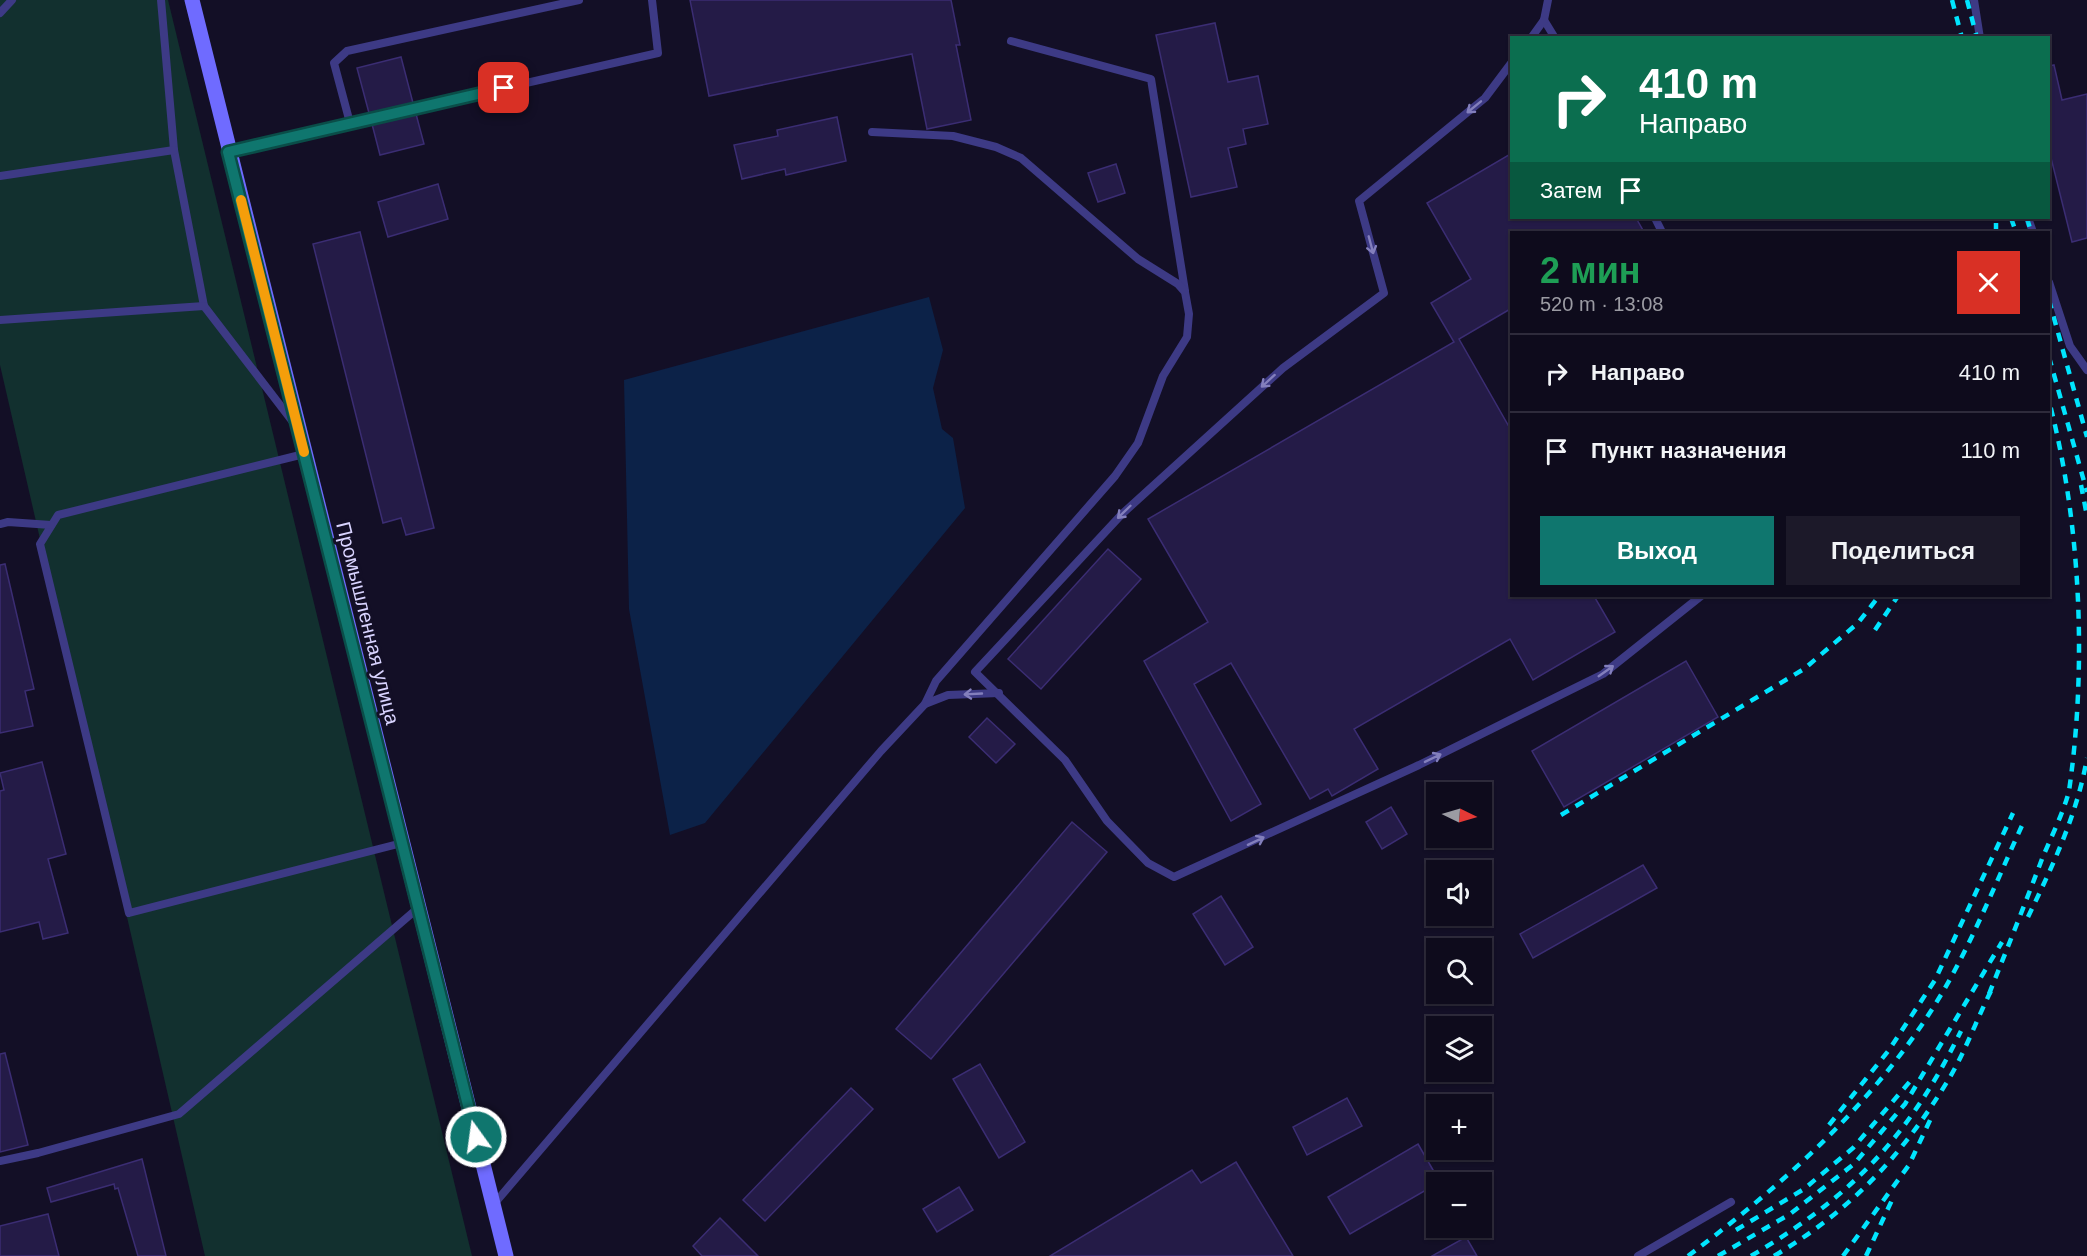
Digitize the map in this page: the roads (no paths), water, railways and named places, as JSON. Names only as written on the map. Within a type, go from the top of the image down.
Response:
[{"type":"street","name":"Промышленная улица","points":[[192,0],[228,152],[506,1256]]},
{"type":"lane","points":[[0,13],[12,0]]},
{"type":"lane","points":[[160,0],[174,150],[204,306],[298,428]]},
{"type":"lane","points":[[350,123],[334,63],[347,51],[579,0]]},
{"type":"lane","points":[[228,152],[658,53],[652,0]]},
{"type":"lane","points":[[1532,36],[1544,20],[1548,0]]},
{"type":"lane","points":[[1974,0],[1980,36]]},
{"type":"lane","points":[[1544,20],[1554,36]]},
{"type":"lane","points":[[493,1205],[881,751],[925,704],[936,681],[1115,476],[1138,442],[1163,375],[1187,337],[1189,314],[1151,79],[1011,40]]},
{"type":"lane","points":[[1510,65],[1485,98],[1359,201],[1383,293],[1283,368],[1122,514],[975,672],[1065,760],[1107,821],[1148,863],[1174,877],[1419,765],[1603,674],[1700,597]]},
{"type":"lane","points":[[872,132],[953,136],[996,147],[1021,158],[1138,259],[1178,284],[1185,292]]},
{"type":"lane","points":[[0,176],[174,150]]},
{"type":"lane","points":[[2050,285],[2070,346],[2087,370]]},
{"type":"lane","points":[[0,320],[204,306]]},
{"type":"lane","points":[[304,454],[58,515],[40,544],[129,913],[402,843]]},
{"type":"lane","points":[[0,524],[8,522],[51,525]]},
{"type":"lane","points":[[925,704],[948,695],[999,693]]},
{"type":"lane","points":[[0,1161],[38,1153],[179,1114],[418,908]]},
{"type":"lane","points":[[1638,1256],[1731,1202]]},
{"type":"water","points":[[929,297],[943,350],[933,388],[942,429],[953,438],[965,508],[705,823],[670,835],[629,609],[624,380]]},
{"type":"railway","points":[[1952,0],[1961,36]]},
{"type":"railway","points":[[1967,0],[1976,36]]},
{"type":"railway","points":[[1996,219],[1996,231]]},
{"type":"railway","points":[[2011,219],[2016,231]]},
{"type":"railway","points":[[2027,219],[2031,231]]},
{"type":"railway","points":[[2050,304],[2087,437]]},
{"type":"railway","points":[[2050,361],[2087,492]]},
{"type":"railway","points":[[1989,994],[2066,800],[2075,744],[2078,695],[2078,595],[2068,496],[2050,405]]},
{"type":"railway","points":[[2081,485],[2087,516]]},
{"type":"railway","points":[[1561,815],[1804,669],[1858,623],[1878,597]]},
{"type":"railway","points":[[1875,630],[1897,597]]},
{"type":"railway","points":[[2028,917],[2071,820],[2087,758]]},
{"type":"railway","points":[[1829,1125],[1889,1050],[1935,980],[2013,813]]},
{"type":"railway","points":[[1688,1256],[1725,1228],[1796,1167],[1863,1100],[1893,1065],[1920,1027],[1956,968],[2025,819]]},
{"type":"railway","points":[[1718,1256],[1790,1214],[1854,1164],[1905,1104],[2002,942]]},
{"type":"railway","points":[[1774,1256],[1801,1239],[1850,1201],[1892,1158],[1947,1082],[1993,987]]},
{"type":"railway","points":[[1751,1256],[1819,1210],[1874,1161],[1920,1102],[1961,1031]]},
{"type":"railway","points":[[1736,1230],[1804,1189],[1853,1148],[1912,1079]]},
{"type":"railway","points":[[1843,1256],[1909,1165],[1932,1116]]},
{"type":"railway","points":[[1866,1256],[1892,1200]]}]
